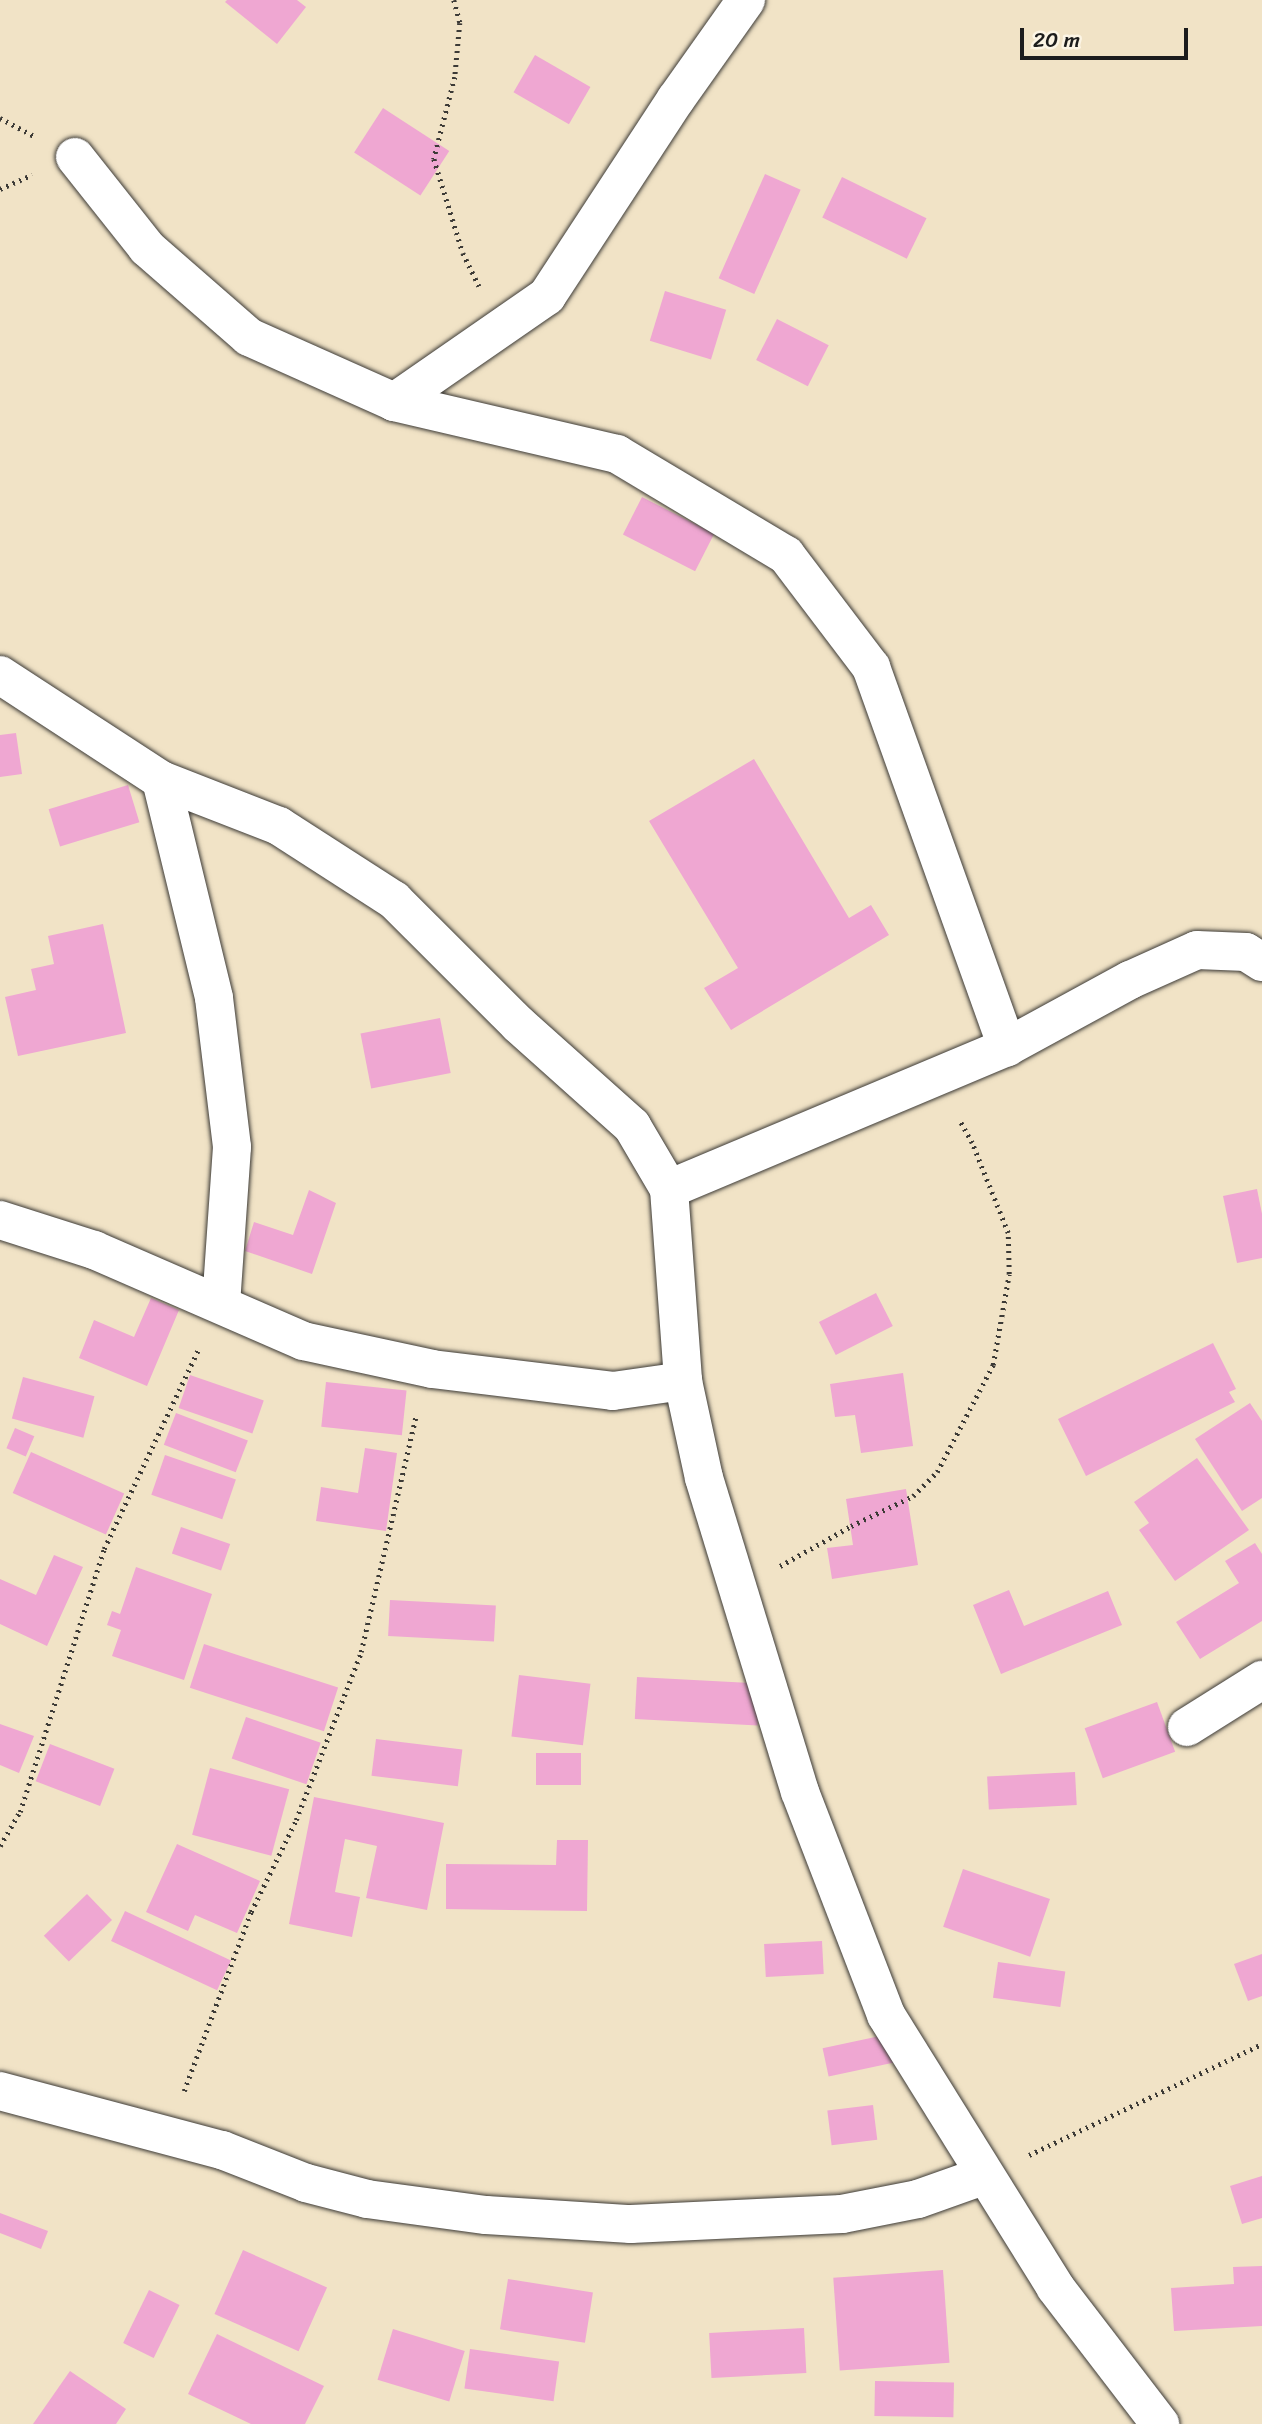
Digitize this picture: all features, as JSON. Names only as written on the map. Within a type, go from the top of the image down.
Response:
[{"type":"street","points":[[394,402],[547,296],[676,99],[746,0]]},
{"type":"street","points":[[75,157],[147,248],[248,337],[394,402],[617,454],[786,555],[871,667],[1007,1047]]},
{"type":"street","points":[[0,675],[161,780],[279,826],[394,900],[518,1024],[632,1126],[669,1189],[683,1381],[704,1478],[800,1792],[886,2015],[1055,2287],[1160,2424]]},
{"type":"street","points":[[161,780],[214,998],[232,1147],[221,1303]]},
{"type":"street","points":[[669,1189],[1007,1047],[1130,980],[1197,950],[1246,952],[1262,962]]},
{"type":"street","points":[[0,1220],[94,1250],[221,1303],[303,1341],[432,1369],[613,1391],[683,1381]]},
{"type":"street","points":[[1187,1727],[1262,1680]]},
{"type":"street","points":[[0,2091],[222,2150],[306,2183],[368,2199],[486,2215],[631,2224],[842,2214],[918,2199],[984,2176]]},
{"type":"path","points":[[454,0],[460,23],[455,77],[434,159],[463,253],[500,331]]},
{"type":"path","points":[[739,1590],[851,1526],[913,1496],[937,1472],[993,1365],[1009,1273],[1008,1233],[972,1143],[934,1077]]},
{"type":"path","points":[[0,1846],[20,1812],[104,1549],[221,1303]]},
{"type":"path","points":[[167,2134],[251,1912],[296,1820],[361,1652],[415,1421],[432,1369]]},
{"type":"path","points":[[984,2176],[1262,2044]]},
{"type":"building","points":[[297,0],[306,7],[277,44],[225,2]]},
{"type":"building","points":[[535,55],[590,87],[569,124],[514,92]]},
{"type":"building","points":[[383,108],[449,151],[420,195],[354,152]]},
{"type":"building","points":[[765,174],[801,190],[754,294],[719,278]]},
{"type":"building","points":[[842,177],[926,218],[907,259],[822,217]]},
{"type":"building","points":[[665,291],[726,310],[711,359],[650,341]]},
{"type":"building","points":[[777,319],[829,345],[808,386],[756,360]]},
{"type":"building","points":[[642,497],[714,534],[695,571],[623,534]]},
{"type":"building","points":[[16,733],[22,774],[0,777],[0,735]]},
{"type":"building","points":[[754,759],[849,918],[871,905],[889,935],[731,1030],[704,988],[738,968],[649,821]]},
{"type":"building","points":[[128,785],[139,822],[60,847],[49,809]]},
{"type":"building","points":[[103,924],[126,1033],[18,1056],[5,997],[36,990],[31,969],[54,964],[48,936]]},
{"type":"building","points":[[440,1018],[451,1073],[371,1088],[360,1033]]},
{"type":"building","points":[[1257,1189],[1262,1214],[1262,1258],[1237,1263],[1223,1196]]},
{"type":"building","points":[[309,1190],[336,1203],[312,1274],[245,1251],[254,1222],[293,1235]]},
{"type":"building","points":[[876,1293],[893,1326],[836,1355],[819,1322]]},
{"type":"building","points":[[151,1298],[179,1310],[147,1386],[79,1358],[94,1320],[134,1337]]},
{"type":"building","points":[[1213,1343],[1236,1389],[1229,1392],[1235,1402],[1086,1476],[1058,1419]]},
{"type":"building","points":[[903,1373],[913,1446],[861,1453],[855,1415],[835,1417],[830,1384]]},
{"type":"building","points":[[190,1375],[264,1400],[252,1433],[179,1408]]},
{"type":"building","points":[[23,1377],[94,1396],[83,1438],[12,1419]]},
{"type":"building","points":[[326,1382],[407,1390],[402,1435],[321,1427]]},
{"type":"building","points":[[1250,1403],[1262,1421],[1262,1498],[1242,1511],[1195,1439]]},
{"type":"building","points":[[176,1413],[248,1441],[236,1472],[164,1445]]},
{"type":"building","points":[[15,1428],[34,1436],[26,1456],[6,1448]]},
{"type":"building","points":[[365,1448],[397,1453],[386,1531],[316,1521],[321,1487],[358,1493]]},
{"type":"building","points":[[31,1452],[124,1493],[106,1535],[13,1493]]},
{"type":"building","points":[[165,1455],[236,1479],[222,1519],[151,1495]]},
{"type":"building","points":[[1197,1458],[1249,1530],[1175,1581],[1139,1530],[1149,1523],[1134,1502]]},
{"type":"building","points":[[906,1489],[918,1565],[832,1579],[827,1548],[853,1545],[846,1499]]},
{"type":"building","points":[[181,1527],[230,1544],[221,1570],[172,1553]]},
{"type":"building","points":[[1255,1543],[1262,1554],[1262,1621],[1200,1659],[1176,1622],[1239,1583],[1225,1561]]},
{"type":"building","points":[[54,1555],[83,1567],[47,1646],[0,1624],[0,1579],[36,1595]]},
{"type":"building","points":[[136,1567],[212,1594],[184,1680],[112,1656],[121,1630],[107,1625],[112,1611],[120,1614]]},
{"type":"building","points":[[1009,1590],[1024,1626],[1108,1591],[1122,1625],[1001,1674],[973,1605]]},
{"type":"building","points":[[390,1600],[496,1606],[494,1641],[388,1636]]},
{"type":"building","points":[[204,1644],[338,1688],[324,1731],[190,1688]]},
{"type":"building","points":[[519,1675],[590,1684],[583,1745],[511,1737]]},
{"type":"building","points":[[637,1677],[760,1683],[758,1725],[635,1719]]},
{"type":"building","points":[[1157,1702],[1175,1752],[1103,1778],[1085,1728]]},
{"type":"building","points":[[246,1717],[321,1743],[306,1784],[232,1759]]},
{"type":"building","points":[[0,1724],[34,1736],[19,1773],[0,1765]]},
{"type":"building","points":[[376,1739],[462,1750],[458,1786],[371,1776]]},
{"type":"building","points":[[50,1744],[114,1769],[100,1806],[36,1781]]},
{"type":"building","points":[[536,1753],[581,1753],[581,1785],[536,1785]]},
{"type":"building","points":[[210,1768],[289,1789],[271,1856],[192,1835]]},
{"type":"building","points":[[1075,1772],[1077,1805],[989,1810],[987,1777]]},
{"type":"building","points":[[314,1797],[444,1823],[427,1910],[366,1898],[377,1846],[345,1839],[335,1892],[360,1897],[352,1937],[289,1924]]},
{"type":"building","points":[[557,1840],[588,1840],[587,1911],[446,1909],[446,1864],[556,1865]]},
{"type":"building","points":[[177,1844],[260,1881],[237,1933],[195,1915],[188,1931],[146,1912]]},
{"type":"building","points":[[963,1869],[1050,1899],[1030,1957],[943,1927]]},
{"type":"building","points":[[87,1894],[112,1920],[69,1962],[44,1936]]},
{"type":"building","points":[[125,1911],[231,1960],[217,1990],[111,1941]]},
{"type":"building","points":[[822,1941],[824,1974],[766,1977],[764,1944]]},
{"type":"building","points":[[1262,1954],[1262,1996],[1248,2001],[1234,1964]]},
{"type":"building","points":[[998,1962],[1065,1971],[1060,2007],[993,1998]]},
{"type":"building","points":[[894,2033],[900,2061],[829,2077],[823,2048]]},
{"type":"building","points":[[873,2105],[877,2140],[832,2145],[827,2111]]},
{"type":"building","points":[[1262,2176],[1262,2218],[1242,2224],[1230,2186]]},
{"type":"building","points":[[0,2213],[48,2231],[41,2249],[0,2233]]},
{"type":"building","points":[[243,2250],[327,2287],[299,2351],[215,2314]]},
{"type":"building","points":[[1262,2266],[1262,2326],[1174,2331],[1171,2288],[1234,2284],[1233,2267]]},
{"type":"building","points":[[943,2270],[949,2363],[840,2370],[833,2278]]},
{"type":"building","points":[[508,2279],[593,2292],[585,2343],[500,2329]]},
{"type":"building","points":[[149,2290],[180,2305],[154,2358],[123,2343]]},
{"type":"building","points":[[804,2328],[806,2373],[711,2378],[709,2333]]},
{"type":"building","points":[[393,2329],[465,2351],[449,2402],[378,2380]]},
{"type":"building","points":[[217,2334],[324,2386],[305,2424],[251,2424],[188,2394]]},
{"type":"building","points":[[470,2349],[559,2362],[554,2401],[464,2389]]},
{"type":"building","points":[[70,2371],[126,2409],[116,2424],[33,2424]]},
{"type":"building","points":[[875,2381],[954,2382],[953,2417],[874,2416]]}]
